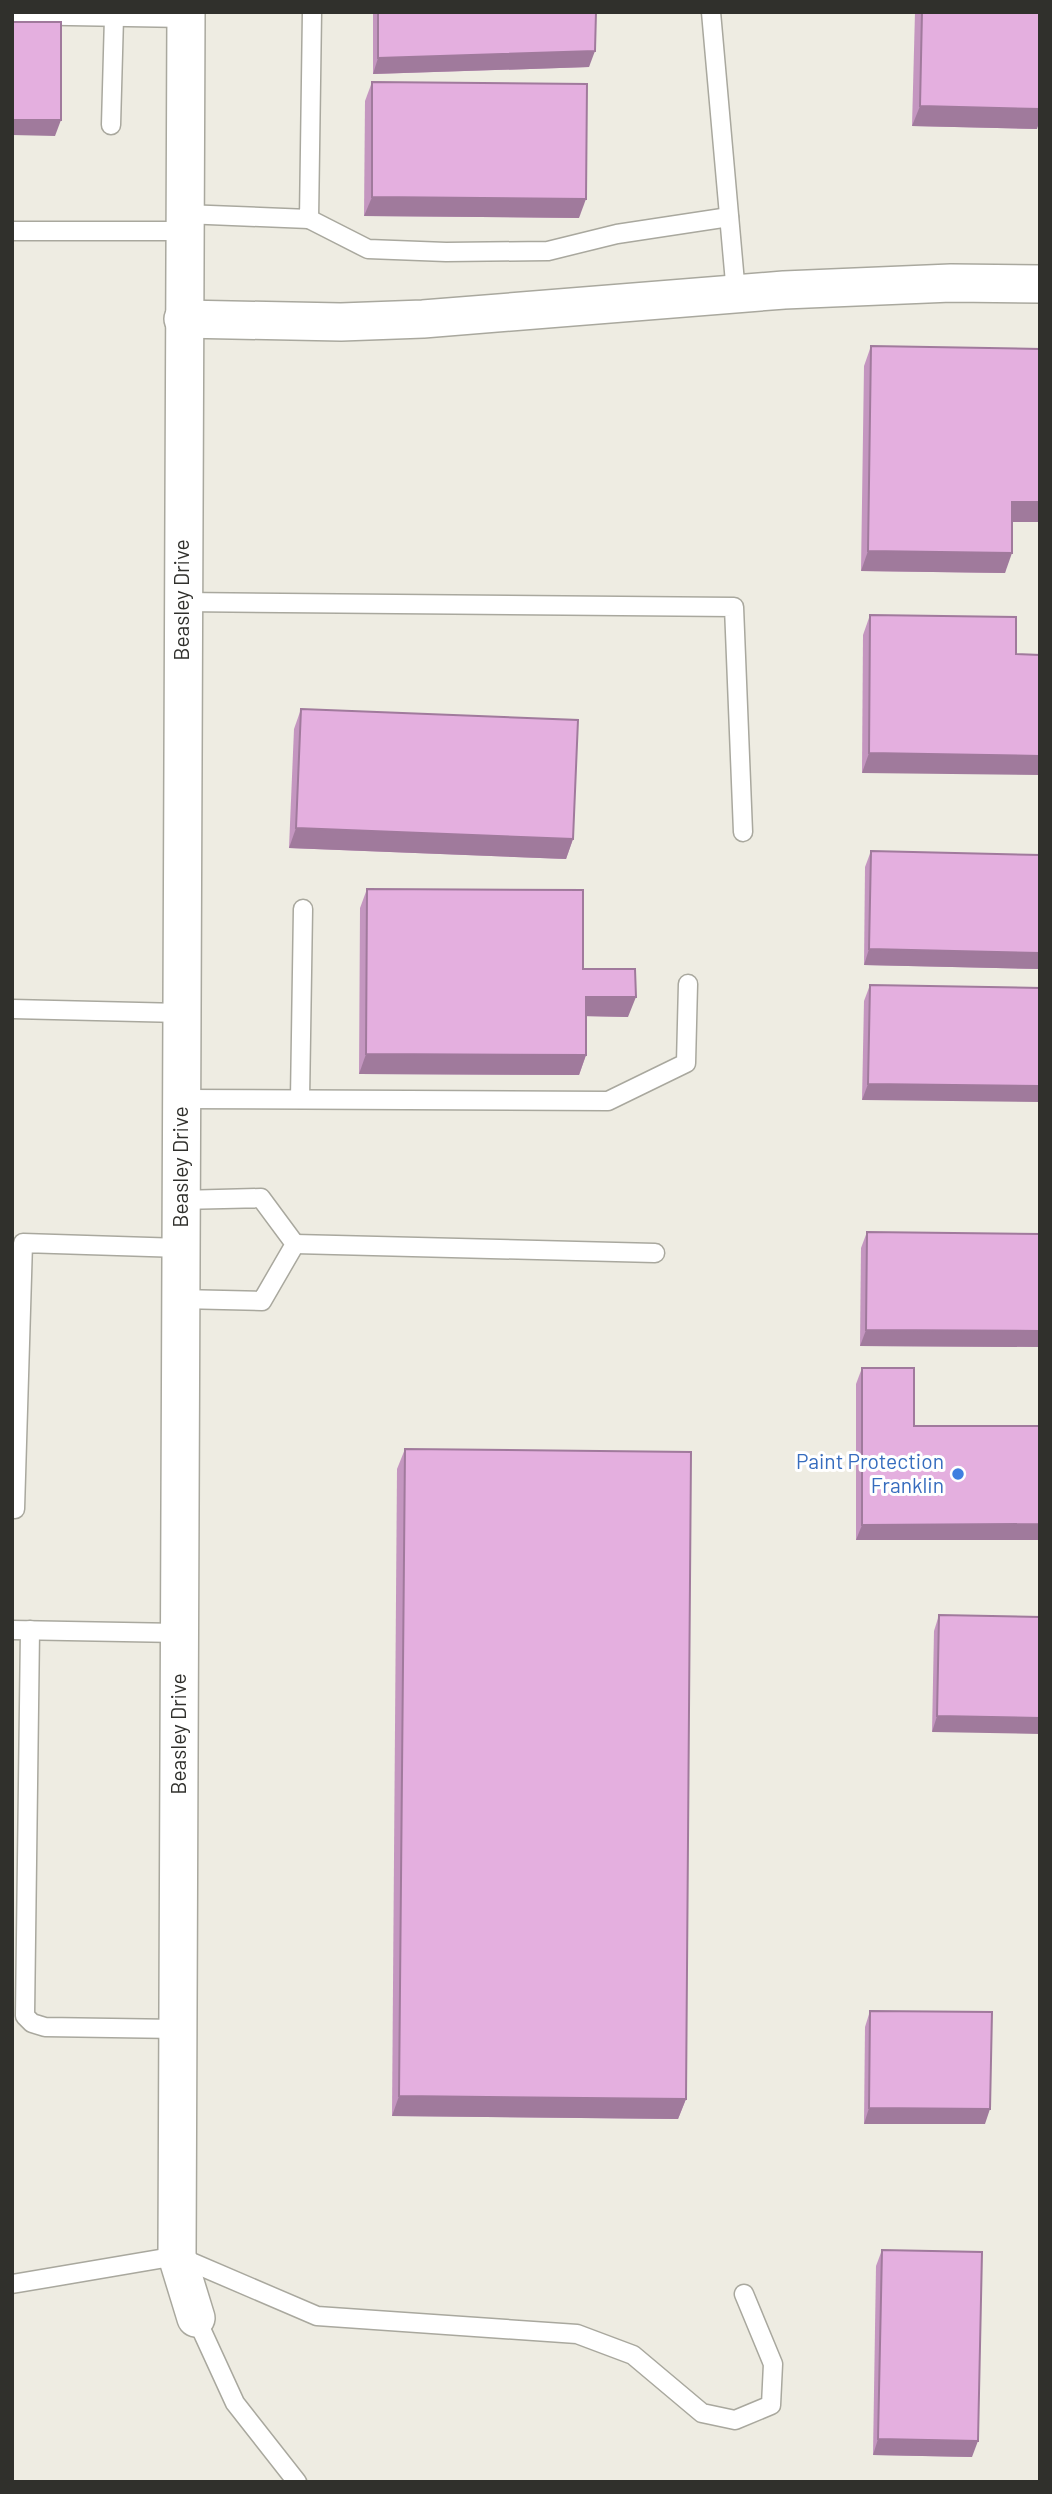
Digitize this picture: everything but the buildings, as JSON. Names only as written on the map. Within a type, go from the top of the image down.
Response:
[{"type":"street","name":"Beasley Drive","points":[[186,15],[177,2256],[196,2318]]},
{"type":"street","points":[[183,319],[341,322],[423,319],[736,294],[951,283],[1040,284]]},
{"type":"lane","points":[[310,219],[312,12]]},
{"type":"lane","points":[[711,12],[736,294]]},
{"type":"lane","points":[[12,15],[186,15]]},
{"type":"lane","points":[[111,125],[114,17]]},
{"type":"lane","points":[[12,231],[310,219],[368,248],[446,252],[548,251],[617,234],[729,217]]},
{"type":"lane","points":[[183,601],[734,607],[743,832]]},
{"type":"lane","points":[[300,1099],[303,909]]},
{"type":"lane","points":[[181,1098],[608,1101],[686,1063],[688,984]]},
{"type":"lane","points":[[12,1009],[181,1013]]},
{"type":"lane","points":[[180,1200],[261,1198],[295,1244]]},
{"type":"lane","points":[[15,1509],[17,1240],[180,1248]]},
{"type":"lane","points":[[295,1244],[654,1253]]},
{"type":"lane","points":[[180,1299],[262,1301],[295,1244]]},
{"type":"lane","points":[[178,2029],[46,2027],[32,2023],[25,2016],[21,1630],[179,1633]]},
{"type":"lane","points":[[12,2284],[177,2256],[317,2316],[577,2334],[633,2355],[702,2413],[735,2420],[771,2405],[773,2364],[744,2294]]},
{"type":"lane","points":[[196,2318],[235,2403],[297,2482]]},
{"type":"place","name":"Paint Protection Franklin","points":[[958,1474]]}]
